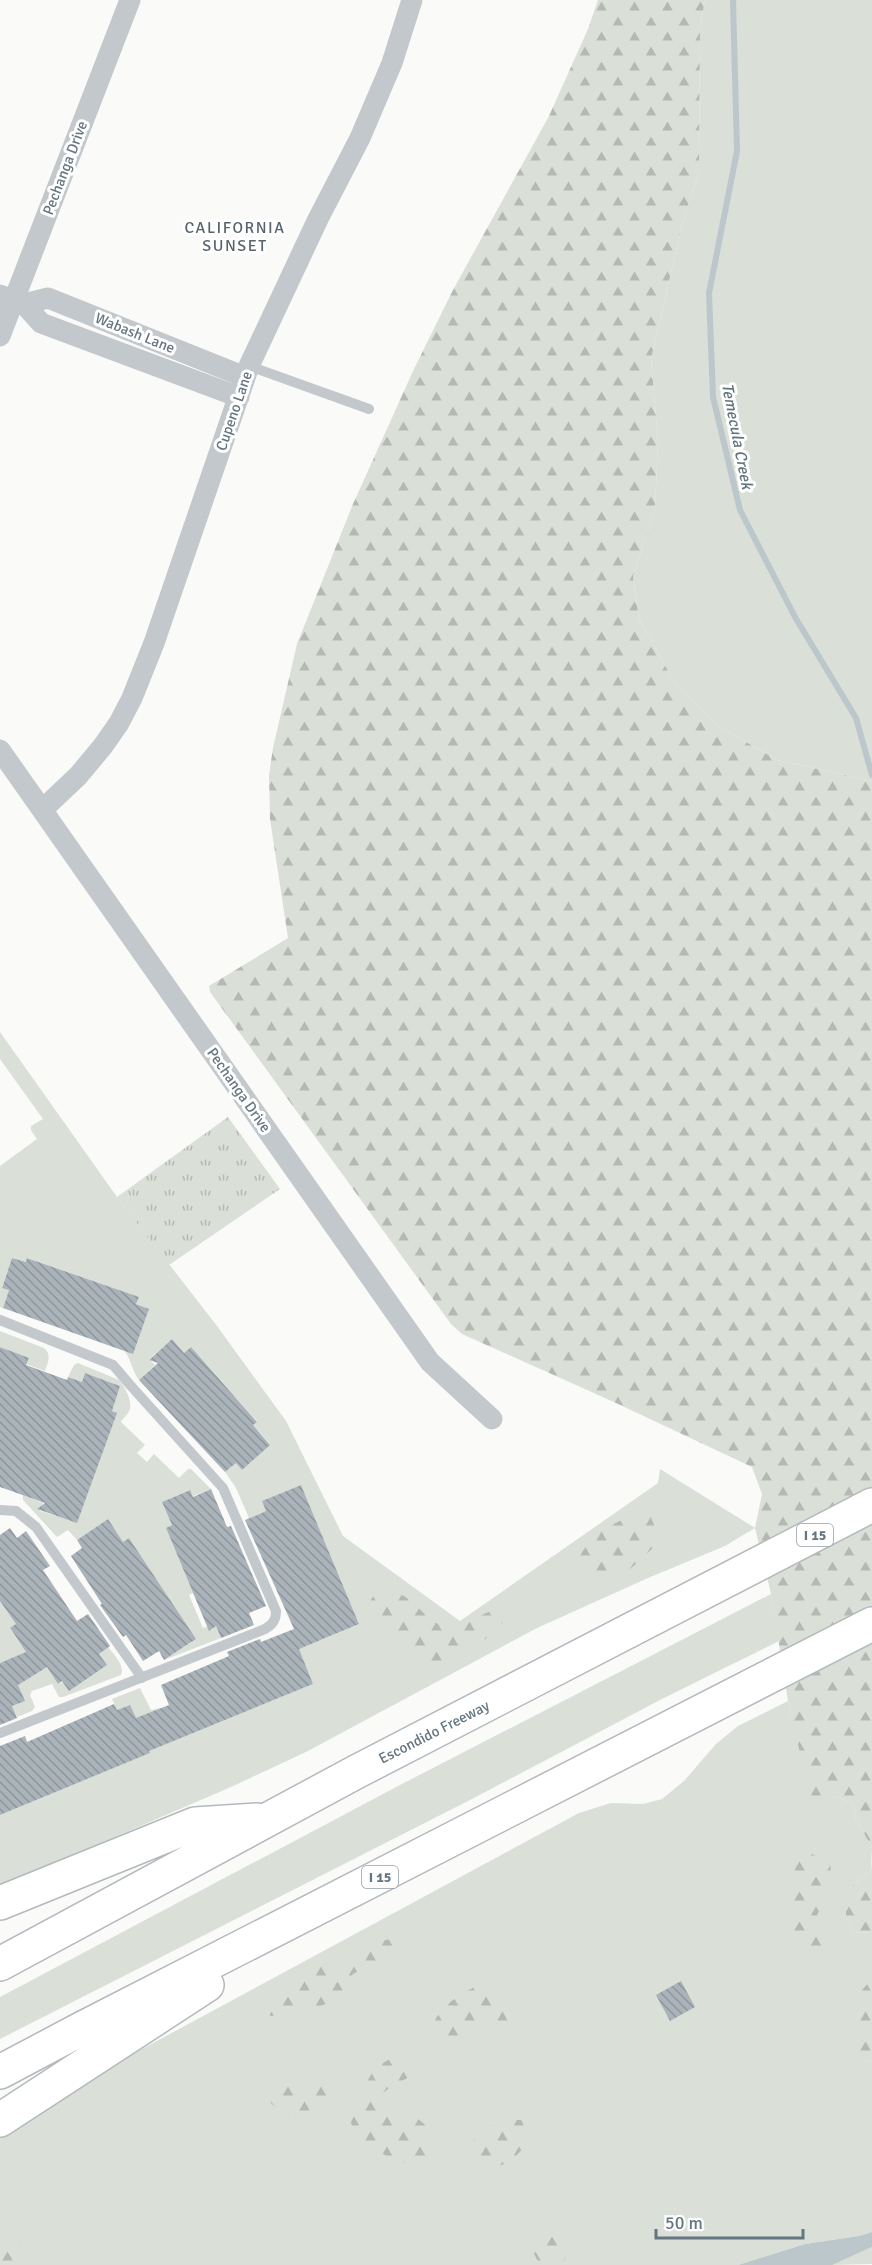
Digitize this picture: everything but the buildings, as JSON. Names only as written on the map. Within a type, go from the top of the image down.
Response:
[{"type":"highway","name":"Escondido Freeway","points":[[0,1964],[265,1820],[759,1566],[872,1505]]},
{"type":"highway","name":"I 15","points":[[0,2072],[872,1624]]},
{"type":"highway","points":[[0,1903],[195,1824],[265,1820]]},
{"type":"highway","points":[[0,2120],[351,1891]]},
{"type":"street","name":"Pechanga Drive","points":[[0,336],[12,299],[130,0]]},
{"type":"street","name":"Cupeno Lane","points":[[42,810],[78,776],[103,746],[119,723],[132,698],[154,643],[244,380],[318,219],[360,138],[392,63],[412,0]]},
{"type":"street","name":"Wabash Lane","points":[[12,299],[48,298],[244,380]]},
{"type":"street","name":"Pechanga Drive","points":[[0,750],[430,1362],[492,1419]]},
{"type":"lane","points":[[244,380],[369,409]]},
{"type":"lane","points":[[0,1320],[113,1365],[122,1373],[131,1386],[223,1488],[276,1611],[276,1618],[272,1625],[265,1629],[0,1733]]},
{"type":"lane","points":[[0,1510],[16,1511],[36,1527],[142,1678]]},
{"type":"green space","points":[[598,0],[705,0],[700,27],[699,171],[682,225],[651,359],[658,440],[655,509],[633,576],[639,619],[676,685],[717,725],[777,760],[872,781],[872,1848],[856,1819],[853,1804],[835,1796],[810,1796],[788,1701],[771,1594],[755,1528],[762,1494],[752,1467],[462,1334],[451,1324],[210,992],[209,986],[288,938],[270,819],[269,775],[297,644],[353,504],[414,369],[453,290],[549,116],[588,29]]},
{"type":"green space","points":[[705,0],[872,0],[872,781],[777,760],[717,725],[676,685],[639,619],[633,576],[655,509],[658,440],[651,359],[682,225],[699,171],[700,27]]},
{"type":"green space","points":[[0,1032],[117,1197],[217,1326],[286,1421],[343,1536],[460,1621],[658,1483],[660,1469],[755,1528],[725,1546],[537,1628],[306,1752],[231,1787],[0,1885],[0,1815],[150,1753],[130,1705],[117,1710],[112,1699],[140,1688],[151,1710],[161,1708],[174,1740],[313,1684],[299,1650],[290,1644],[321,1640],[359,1624],[301,1485],[262,1501],[266,1511],[249,1518],[236,1488],[225,1472],[236,1463],[242,1470],[270,1444],[253,1425],[257,1421],[191,1347],[184,1353],[172,1339],[149,1359],[155,1365],[139,1380],[125,1352],[130,1336],[138,1339],[149,1309],[136,1304],[138,1297],[28,1258],[26,1262],[12,1258],[2,1287],[9,1290],[3,1308],[0,1307],[0,1166],[37,1139],[31,1126],[43,1119],[0,1059]]},
{"type":"green space","points":[[228,1117],[280,1189],[169,1265],[117,1197]]},
{"type":"green space","points":[[0,1331],[44,1348],[49,1356],[45,1371],[26,1364],[29,1359],[0,1347]]},
{"type":"green space","points":[[78,1363],[119,1380],[124,1386],[129,1398],[130,1409],[121,1422],[145,1445],[137,1453],[147,1462],[154,1454],[179,1478],[191,1469],[211,1489],[193,1496],[189,1490],[162,1502],[172,1525],[166,1528],[193,1593],[189,1595],[203,1628],[215,1624],[221,1638],[164,1660],[192,1642],[170,1609],[174,1606],[129,1538],[123,1542],[108,1519],[77,1540],[68,1530],[57,1537],[23,1500],[23,1495],[43,1503],[40,1511],[69,1520],[83,1506],[116,1413],[112,1411],[120,1386],[85,1373],[82,1382],[68,1377],[74,1365]]},
{"type":"green space","points":[[632,1515],[650,1515],[656,1530],[653,1548],[627,1572],[612,1578],[597,1579],[583,1568],[580,1556],[596,1535]]},
{"type":"green space","points":[[379,1591],[402,1595],[429,1618],[444,1626],[459,1626],[496,1610],[505,1620],[484,1640],[459,1657],[431,1664],[418,1661],[405,1653],[380,1622],[371,1599]]},
{"type":"green space","points":[[771,1594],[779,1641],[0,2039],[0,1997],[400,1785]]},
{"type":"green space","points":[[0,1601],[16,1624],[10,1629],[39,1671],[47,1667],[58,1684],[107,1665],[99,1654],[108,1647],[122,1668],[121,1675],[63,1697],[59,1697],[52,1684],[32,1691],[30,1695],[35,1707],[32,1711],[17,1717],[12,1706],[24,1700],[8,1660],[0,1663]]},
{"type":"green space","points":[[788,1701],[823,1795],[835,1796],[853,1804],[856,1819],[872,1848],[871,1870],[846,1891],[846,1918],[853,1933],[872,1932],[872,1980],[862,2059],[872,2062],[872,2232],[805,2244],[738,2265],[0,2265],[0,2138],[92,2076],[579,1813],[611,1803],[643,1804],[662,1799],[684,1781],[716,1744],[738,1726]]},
{"type":"green space","points":[[805,1851],[830,1862],[832,1885],[817,1915],[832,1945],[825,1956],[807,1956],[794,1948],[786,1938],[793,1909],[790,1867],[792,1860]]},
{"type":"green space","points":[[872,1861],[872,1932],[853,1933],[846,1918],[846,1891],[871,1870]]},
{"type":"green space","points":[[394,1939],[402,1945],[400,1955],[353,1974],[341,1993],[329,2003],[271,2016],[263,2011],[267,2002],[315,1968],[359,1958],[385,1940]]},
{"type":"green space","points":[[872,1980],[872,2062],[862,2059],[852,2017],[857,1998]]},
{"type":"green space","points":[[479,1984],[493,1988],[497,1992],[505,2007],[507,2021],[501,2028],[476,2020],[466,2025],[464,2038],[452,2048],[444,2046],[436,2040],[431,2029],[435,2020],[450,2002]]},
{"type":"green space","points":[[399,2056],[411,2060],[415,2068],[412,2075],[388,2089],[376,2101],[382,2117],[414,2116],[428,2128],[431,2141],[428,2153],[424,2158],[413,2163],[399,2161],[372,2147],[357,2134],[351,2119],[374,2071],[384,2062]]},
{"type":"green space","points":[[321,2079],[332,2081],[336,2090],[331,2099],[300,2121],[284,2116],[270,2102],[271,2094],[279,2084],[308,2085]]},
{"type":"green space","points":[[504,2120],[522,2120],[528,2141],[518,2154],[504,2164],[488,2168],[475,2164],[470,2153],[476,2136],[485,2128]]},
{"type":"green space","points":[[551,2231],[562,2239],[568,2251],[562,2265],[540,2265],[533,2252],[538,2242]]},
{"type":"green space","points":[[9,2239],[22,2247],[33,2265],[0,2265],[0,2240]]},
{"type":"green space","points":[[872,2247],[872,2264],[831,2265]]},
{"type":"shaded area","points":[[872,2232],[872,2247],[832,2265],[738,2265],[805,2244]]},
{"type":"waterway","name":"Temecula Creek","points":[[733,0],[737,151],[709,293],[713,397],[740,510],[795,617],[856,718],[872,775]]},
{"type":"district","name":"CALIFORNIA SUNSET","points":[[235,236]]}]
